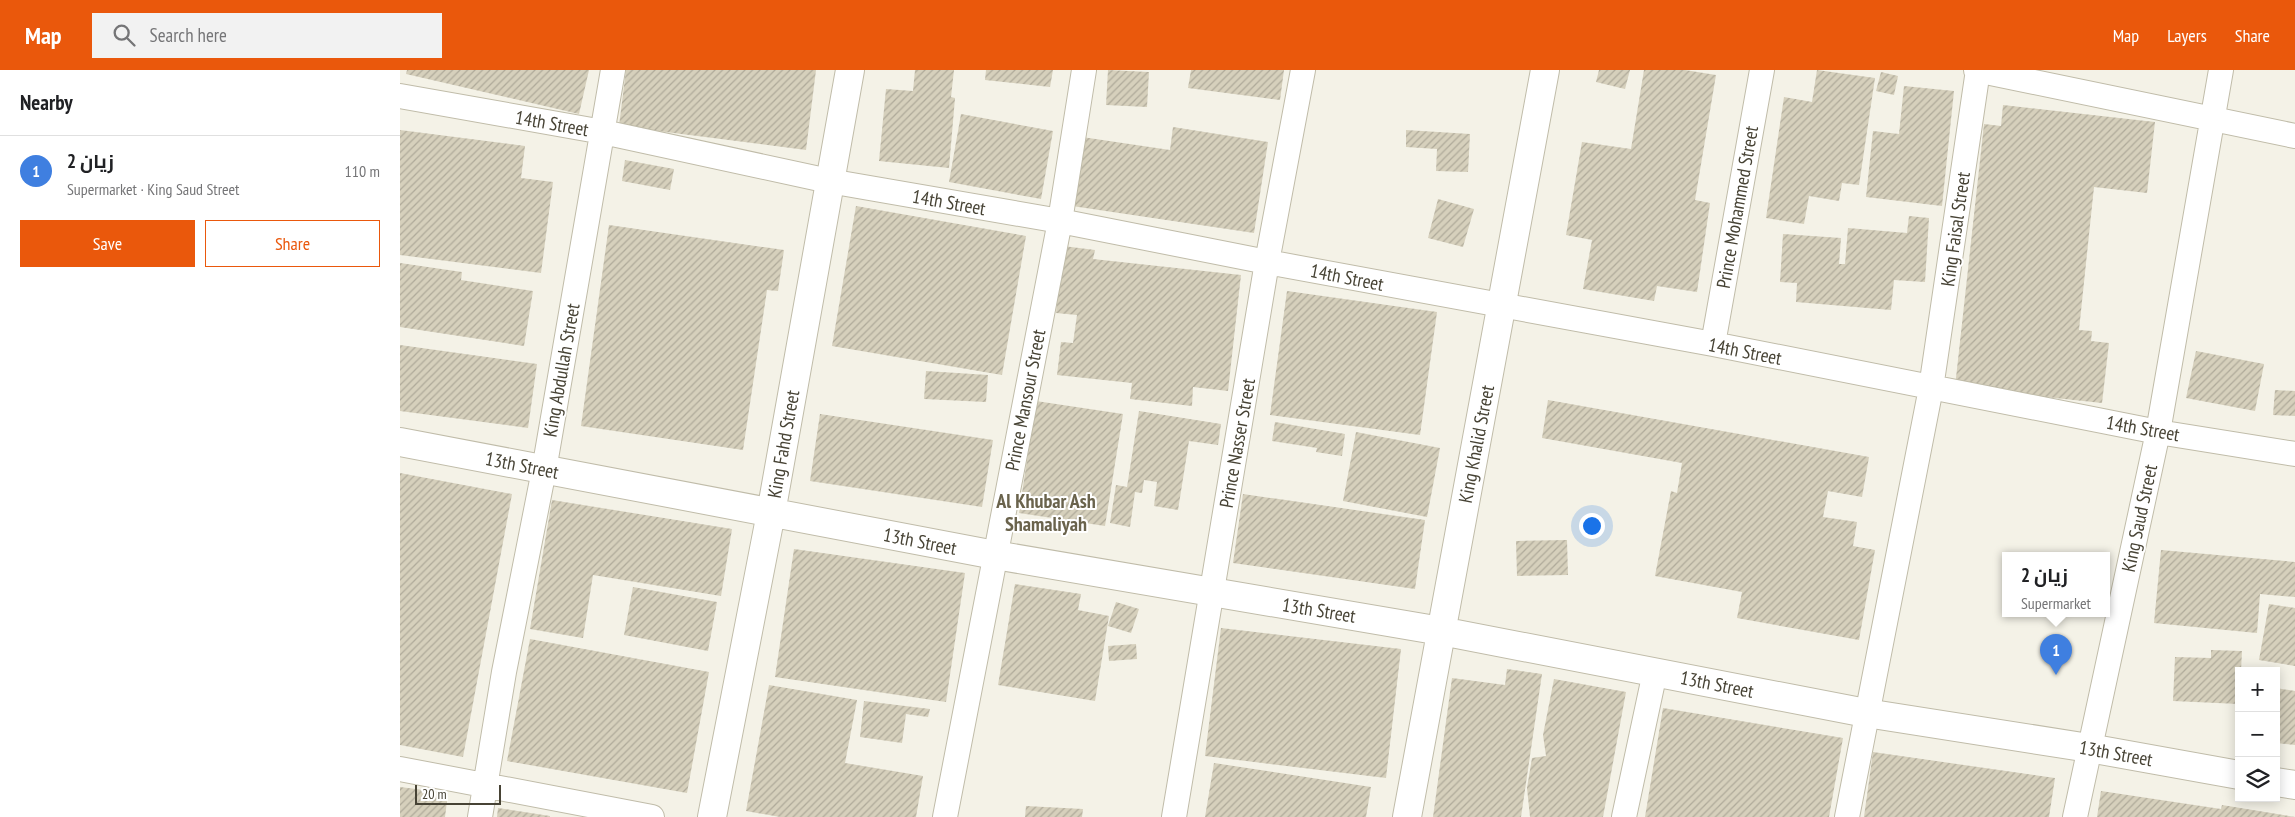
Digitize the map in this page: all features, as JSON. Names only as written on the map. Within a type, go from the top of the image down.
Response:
[{"type":"street","name":"King Abdullah Street","points":[[480,817],[504,672],[544,470],[613,70]]},
{"type":"street","name":"King Fahd Street","points":[[712,817],[771,513],[850,70]]},
{"type":"street","name":"Prince Mansour Street","points":[[945,817],[1060,221],[1084,70]]},
{"type":"street","name":"Prince Nasser Street","points":[[1174,817],[1267,262],[1303,70]]},
{"type":"street","name":"King Khalid Street","points":[[1407,817],[1545,70]]},
{"type":"street","name":"Prince Mohammed Street","points":[[1713,344],[1762,70]]},
{"type":"street","points":[[1977,70],[2295,136]]},
{"type":"street","name":"King Faisal Street","points":[[1866,713],[1931,388],[1977,70]]},
{"type":"street","name":"King Saud Street","points":[[2075,817],[2158,432],[2221,70]]},
{"type":"street","name":"14th Street","points":[[400,96],[602,132],[829,181],[1060,221],[1267,262],[1713,344],[2158,432],[2295,454]]},
{"type":"street","name":"13th Street","points":[[400,442],[995,555],[1441,631],[1866,713],[2089,748],[2235,774]]},
{"type":"street","points":[[1624,817],[1655,672]]},
{"type":"street","points":[[1847,817],[1866,713]]},
{"type":"street","points":[[400,769],[652,817]]},
{"type":"street","points":[[2280,783],[2295,785]]},
{"type":"building","points":[[407,70],[589,70],[579,114],[406,74]]},
{"type":"building","points":[[626,70],[816,70],[806,150],[619,126]]},
{"type":"building","points":[[915,70],[954,70],[951,97],[955,98],[949,168],[879,161],[886,89],[913,91]]},
{"type":"building","points":[[986,70],[1053,70],[1050,87],[985,80]]},
{"type":"building","points":[[1108,70],[1149,72],[1147,107],[1106,105]]},
{"type":"building","points":[[1191,70],[1284,70],[1280,100],[1188,88]]},
{"type":"building","points":[[1599,70],[1630,70],[1625,89],[1596,82]]},
{"type":"building","points":[[1644,70],[1685,70],[1716,75],[1695,200],[1710,203],[1697,292],[1657,286],[1654,301],[1583,289],[1592,240],[1566,235],[1582,142],[1631,149]]},
{"type":"building","points":[[1817,70],[1875,78],[1859,185],[1842,183],[1839,201],[1809,196],[1804,224],[1766,218],[1784,97],[1812,102]]},
{"type":"building","points":[[1881,72],[1898,76],[1894,95],[1876,91]]},
{"type":"building","points":[[1904,86],[1954,91],[1942,206],[1866,197],[1873,131],[1899,134]]},
{"type":"building","points":[[2003,105],[2155,122],[2147,193],[2094,187],[2079,330],[2092,331],[2091,341],[2109,343],[2102,403],[1955,387],[1984,124],[2001,126]]},
{"type":"building","points":[[961,114],[1053,131],[1041,199],[949,182]]},
{"type":"building","points":[[1173,127],[1268,142],[1254,233],[1072,206],[1082,137],[1170,150]]},
{"type":"building","points":[[400,130],[525,146],[521,178],[553,182],[541,273],[400,255]]},
{"type":"building","points":[[1406,130],[1470,134],[1468,172],[1436,171],[1437,149],[1406,147]]},
{"type":"building","points":[[625,160],[674,169],[670,190],[622,181]]},
{"type":"building","points":[[1438,199],[1474,209],[1463,247],[1428,238]]},
{"type":"building","points":[[856,206],[1026,236],[1002,375],[832,346]]},
{"type":"building","points":[[1909,216],[1929,218],[1925,282],[1894,280],[1891,310],[1796,302],[1797,283],[1780,282],[1783,234],[1841,238],[1839,264],[1845,264],[1848,228],[1907,233]]},
{"type":"building","points":[[609,225],[784,250],[778,291],[767,290],[743,450],[581,426]]},
{"type":"building","points":[[1063,246],[1095,250],[1093,259],[1241,275],[1228,391],[1193,387],[1192,406],[1130,399],[1132,383],[1057,375],[1061,342],[1073,343],[1077,315],[1056,313]]},
{"type":"building","points":[[400,263],[462,272],[461,280],[533,291],[524,346],[400,327]]},
{"type":"building","points":[[1287,291],[1437,312],[1420,435],[1270,415]]},
{"type":"building","points":[[400,345],[537,364],[528,428],[400,411]]},
{"type":"building","points":[[2196,351],[2264,364],[2255,411],[2186,398]]},
{"type":"building","points":[[926,371],[988,375],[986,402],[924,399]]},
{"type":"building","points":[[2275,390],[2295,391],[2295,416],[2273,415]]},
{"type":"building","points":[[1548,400],[1869,457],[1862,497],[1828,491],[1823,517],[1857,522],[1853,546],[1875,550],[1859,640],[1737,618],[1742,592],[1655,576],[1671,491],[1677,493],[1682,463],[1542,438]]},
{"type":"building","points":[[1036,401],[1123,414],[1105,526],[1019,513]]},
{"type":"building","points":[[1139,411],[1221,424],[1218,445],[1189,441],[1178,510],[1154,506],[1157,482],[1144,480],[1142,493],[1135,492],[1130,527],[1110,523],[1116,485],[1127,487]]},
{"type":"building","points":[[820,414],[993,440],[982,507],[810,481]]},
{"type":"building","points":[[1275,422],[1345,434],[1342,456],[1316,452],[1317,448],[1272,441]]},
{"type":"building","points":[[1356,432],[1440,448],[1427,517],[1343,501]]},
{"type":"building","points":[[400,473],[512,494],[463,757],[400,745]]},
{"type":"building","points":[[1243,494],[1425,520],[1415,589],[1233,563]]},
{"type":"building","points":[[552,500],[732,529],[721,596],[593,575],[583,638],[530,629]]},
{"type":"building","points":[[1567,540],[1568,575],[1517,576],[1516,541]]},
{"type":"building","points":[[794,549],[965,573],[946,702],[775,677]]},
{"type":"building","points":[[2161,550],[2295,562],[2295,597],[2260,594],[2257,633],[2154,623]]},
{"type":"building","points":[[1015,584],[1081,594],[1078,610],[1109,616],[1095,701],[998,685]]},
{"type":"building","points":[[633,587],[717,602],[708,651],[624,635]]},
{"type":"building","points":[[1116,602],[1139,609],[1131,633],[1108,626]]},
{"type":"building","points":[[2269,604],[2295,608],[2295,666],[2259,660]]},
{"type":"building","points":[[1221,628],[1401,649],[1386,778],[1205,756]]},
{"type":"building","points":[[530,639],[709,672],[687,793],[507,761]]},
{"type":"building","points":[[1136,644],[1137,659],[1109,661],[1108,646]]},
{"type":"building","points":[[2211,650],[2242,651],[2241,667],[2235,667],[2235,704],[2173,701],[2175,657],[2211,658]]},
{"type":"building","points":[[1507,669],[1542,674],[1521,817],[1433,817],[1452,678],[1505,685]]},
{"type":"building","points":[[1554,679],[1626,692],[1603,817],[1530,817],[1527,788],[1532,758],[1546,756],[1543,735]]},
{"type":"building","points":[[769,685],[857,700],[845,763],[923,776],[916,817],[780,817],[746,811]]},
{"type":"building","points":[[2280,689],[2295,691],[2295,745],[2280,743]]},
{"type":"building","points":[[864,701],[930,709],[928,717],[906,714],[902,743],[860,737]]},
{"type":"building","points":[[1663,708],[1843,738],[1829,817],[1645,817]]},
{"type":"building","points":[[1873,752],[2055,778],[2049,817],[1864,817]]},
{"type":"building","points":[[1214,763],[1371,787],[1366,817],[1205,817]]},
{"type":"building","points":[[400,787],[448,793],[445,817],[400,817]]},
{"type":"building","points":[[2101,791],[2221,809],[2222,805],[2295,817],[2097,817]]},
{"type":"building","points":[[1026,806],[1083,809],[1082,817],[1025,817]]},
{"type":"building","points":[[498,808],[550,816],[550,817],[497,817]]},
{"type":"place","name":"زيان 2","points":[[2056,675]]},
{"type":"district","name":"Al Khubar Ash Shamaliyah","points":[[1046,512]]}]
